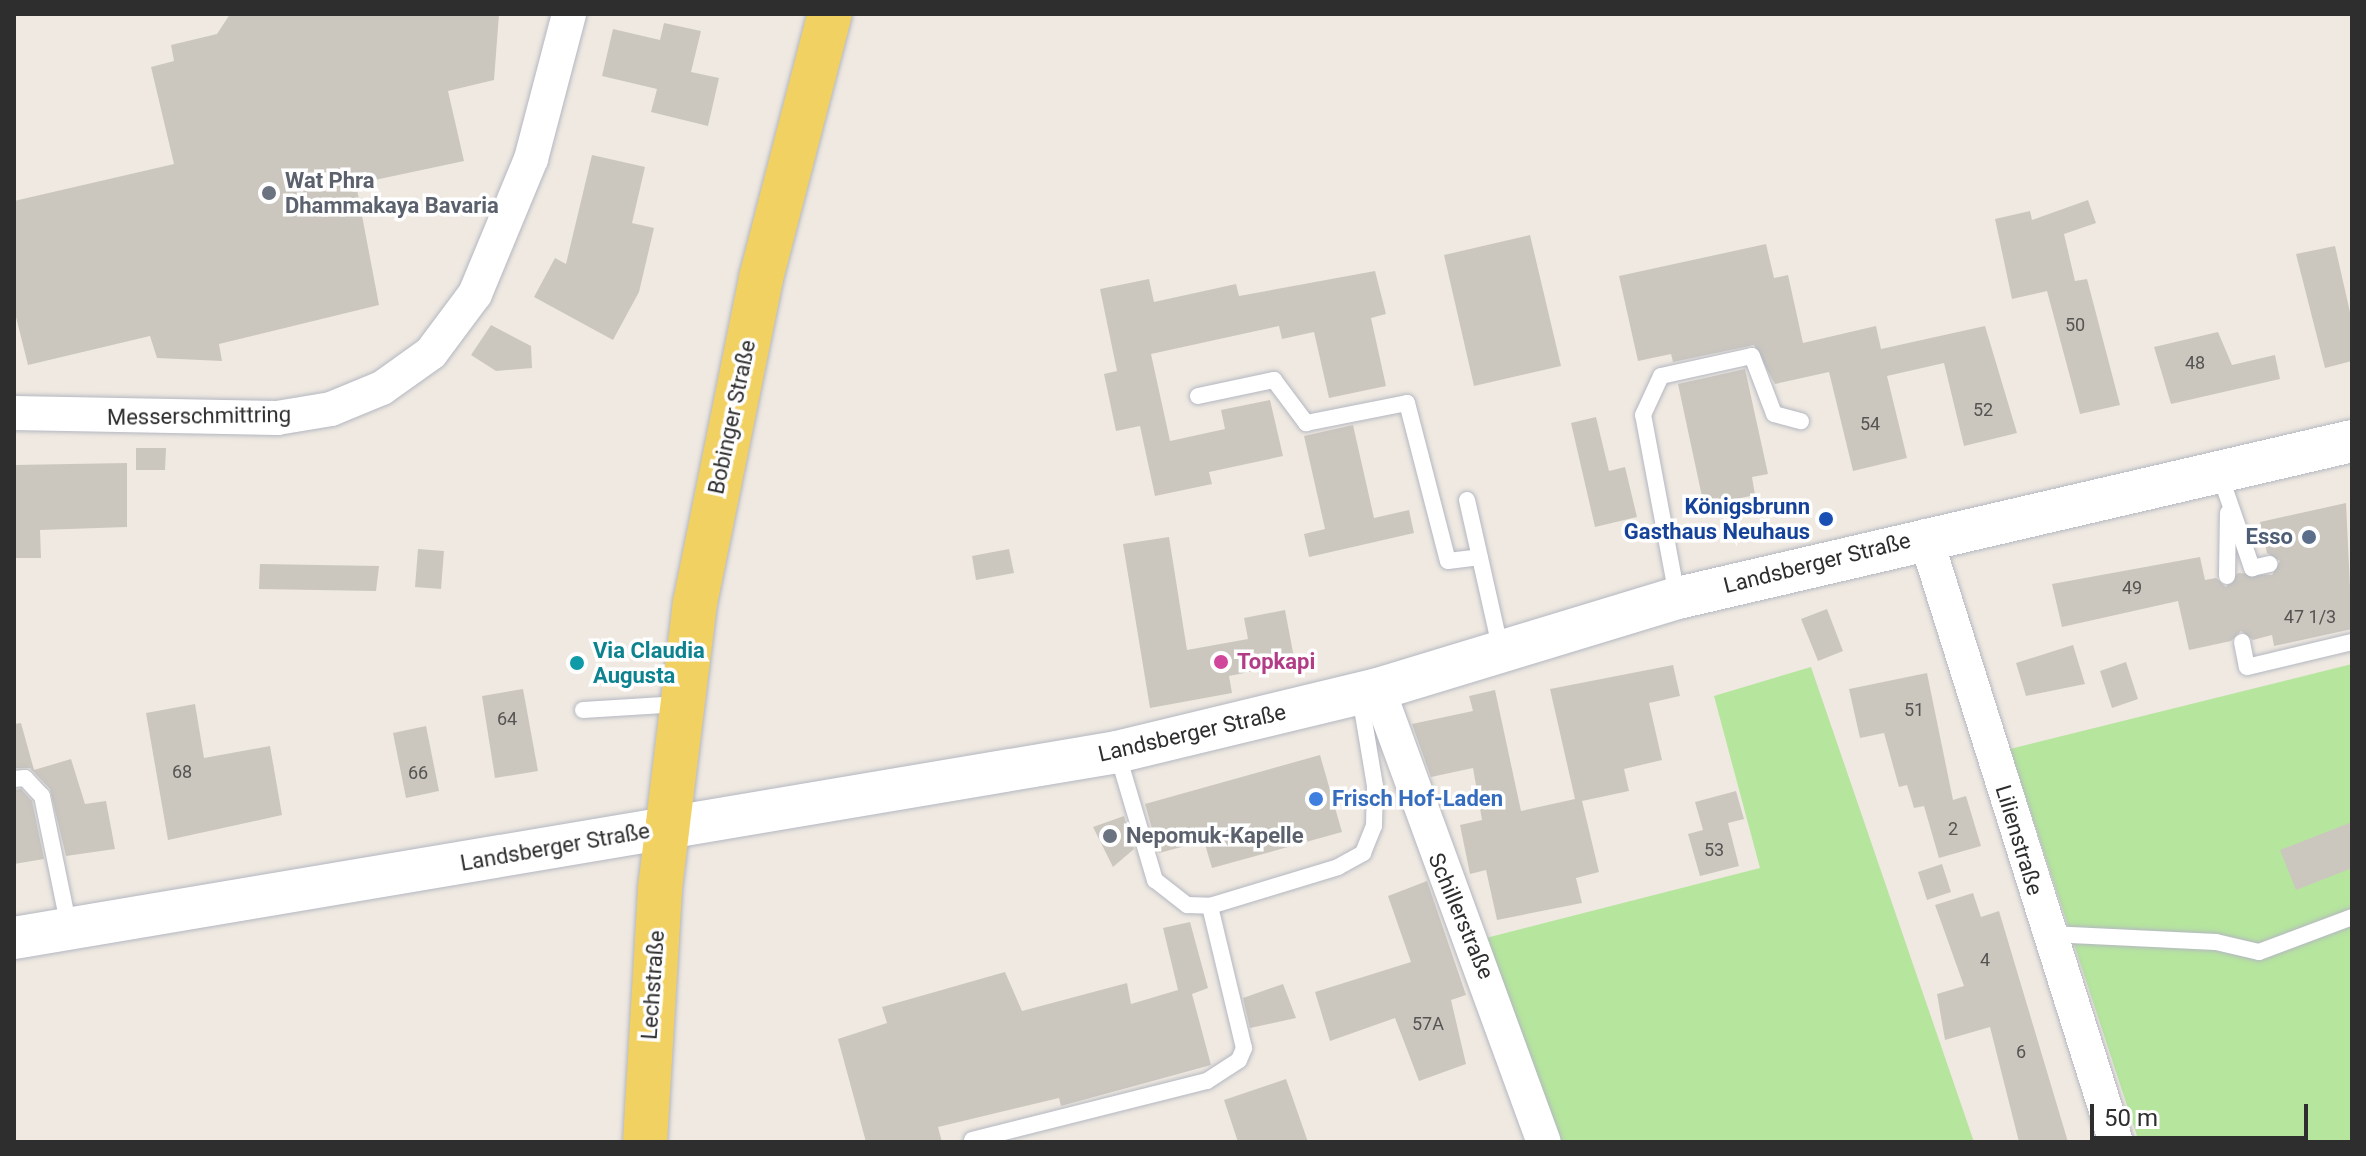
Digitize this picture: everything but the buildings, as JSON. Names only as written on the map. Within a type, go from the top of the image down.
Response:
[{"type":"main road","name":"Bobinger Straße","points":[[667,828],[682,704],[730,420],[830,14]]},
{"type":"main road","name":"Lechstraße","points":[[645,1142],[667,828]]},
{"type":"street","name":"Messerschmittring","points":[[14,413],[277,418],[331,409],[382,388],[419,361],[475,294],[531,159],[569,14]]},
{"type":"street","name":"Landsberger Straße","points":[[14,938],[1117,752],[1369,692],[1678,598],[1925,536],[2223,487],[2352,441]]},
{"type":"street","name":"Lilienstraße","points":[[1925,536],[2116,1142]]},
{"type":"street","name":"Schillerstraße","points":[[1369,692],[1544,1142]]},
{"type":"lane","points":[[1678,598],[1643,415],[1661,376],[1752,356],[1774,414],[1801,421]]},
{"type":"lane","points":[[1198,396],[1274,380],[1306,423],[1407,403],[1448,561],[1480,557]]},
{"type":"lane","points":[[2223,487],[2252,568],[2270,564]]},
{"type":"lane","points":[[2223,487],[2227,576]]},
{"type":"lane","points":[[1467,500],[1501,652]]},
{"type":"lane","points":[[2242,642],[2247,667],[2352,642]]},
{"type":"lane","points":[[1117,752],[1155,880],[1187,905],[1210,906],[1338,867],[1363,853],[1374,826],[1375,786],[1369,692]]},
{"type":"lane","points":[[583,710],[682,704]]},
{"type":"lane","points":[[14,779],[25,778],[42,796],[69,929]]},
{"type":"lane","points":[[972,1140],[1207,1081],[1239,1060],[1244,1048],[1210,906]]},
{"type":"lane","points":[[2048,934],[2216,942],[2259,952],[2352,917]]},
{"type":"green space","points":[[2352,664],[2352,1142],[2139,1142],[2010,749]]},
{"type":"green space","points":[[1811,667],[1974,1142],[1552,1142],[1486,938],[1760,868],[1714,696]]},
{"type":"place","name":"Wat Phra Dhammakaya Bavaria","points":[[269,193]]},
{"type":"place","name":"Königsbrunn Gasthaus Neuhaus","points":[[1826,519]]},
{"type":"place","name":"Esso","points":[[2309,537]]},
{"type":"place","name":"Topkapi","points":[[1221,662]]},
{"type":"place","name":"Via Claudia Augusta","points":[[577,663]]},
{"type":"place","name":"Frisch Hof-Laden","points":[[1316,799]]},
{"type":"place","name":"Nepomuk-Kapelle","points":[[1110,836]]}]
